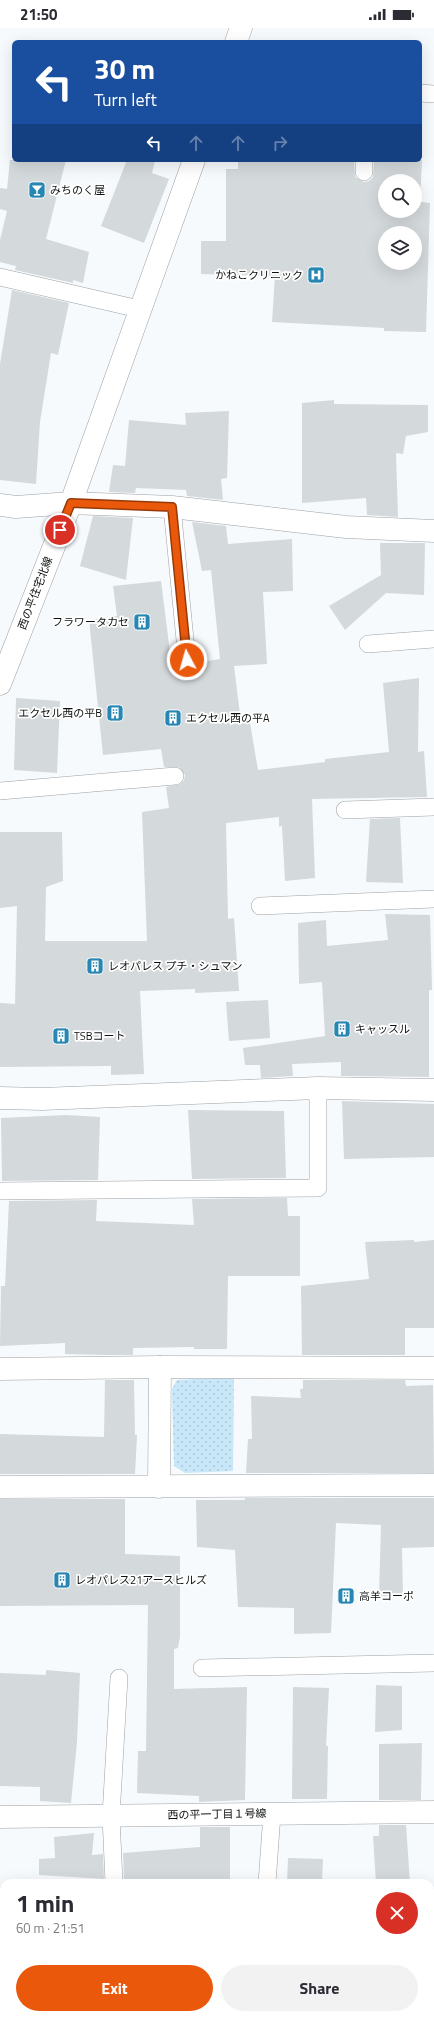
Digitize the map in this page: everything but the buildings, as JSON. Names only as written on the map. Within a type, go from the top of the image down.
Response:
[{"type":"street","points":[[237,40],[241,28]]},
{"type":"street","name":"西の平住宅北線","points":[[0,684],[5,654],[71,503],[139,309],[193,162]]},
{"type":"street","points":[[0,505],[16,507],[71,503],[172,507],[346,527],[434,531]]},
{"type":"street","points":[[0,1098],[42,1100],[318,1088],[434,1090]]},
{"type":"street","points":[[0,1369],[160,1367],[434,1368]]},
{"type":"street","points":[[159,1487],[160,1367]]},
{"type":"street","points":[[0,1486],[159,1487],[434,1485]]},
{"type":"street","name":"西の平一丁目１号線","points":[[0,1817],[434,1812]]},
{"type":"lane","points":[[422,93],[434,94]]},
{"type":"lane","points":[[0,277],[139,309]]},
{"type":"lane","points":[[172,507],[187,660]]},
{"type":"lane","points":[[368,644],[434,639]]},
{"type":"lane","points":[[0,791],[176,776]]},
{"type":"lane","points":[[345,810],[434,807]]},
{"type":"lane","points":[[260,906],[434,899]]},
{"type":"lane","points":[[0,1191],[318,1188],[318,1088]]},
{"type":"lane","points":[[202,1668],[434,1663]]},
{"type":"lane","points":[[114,1879],[111,1816],[119,1678]]},
{"type":"lane","points":[[267,1879],[272,1814]]},
{"type":"shaded area","points":[[234,1377],[233,1471],[185,1473],[174,1466],[172,1389],[177,1380]]},
{"type":"place","name":"みちのく屋","points":[[37,190]]},
{"type":"place","name":"かねこクリニック","points":[[316,275]]},
{"type":"place","name":"フラワータカセ","points":[[142,622]]},
{"type":"place","name":"エクセル西の平B","points":[[115,713]]},
{"type":"place","name":"エクセル西の平A","points":[[173,718]]},
{"type":"place","name":"レオパレス プチ・シュマン","points":[[95,966]]},
{"type":"place","name":"キャッスル","points":[[342,1029]]},
{"type":"place","name":"TSBコート","points":[[61,1036]]},
{"type":"place","name":"レオパレス21アースヒルズ","points":[[62,1580]]},
{"type":"place","name":"高羊コーポ","points":[[346,1596]]},
{"type":"route","points":[[60,530],[71,503],[172,507],[187,660]]}]
